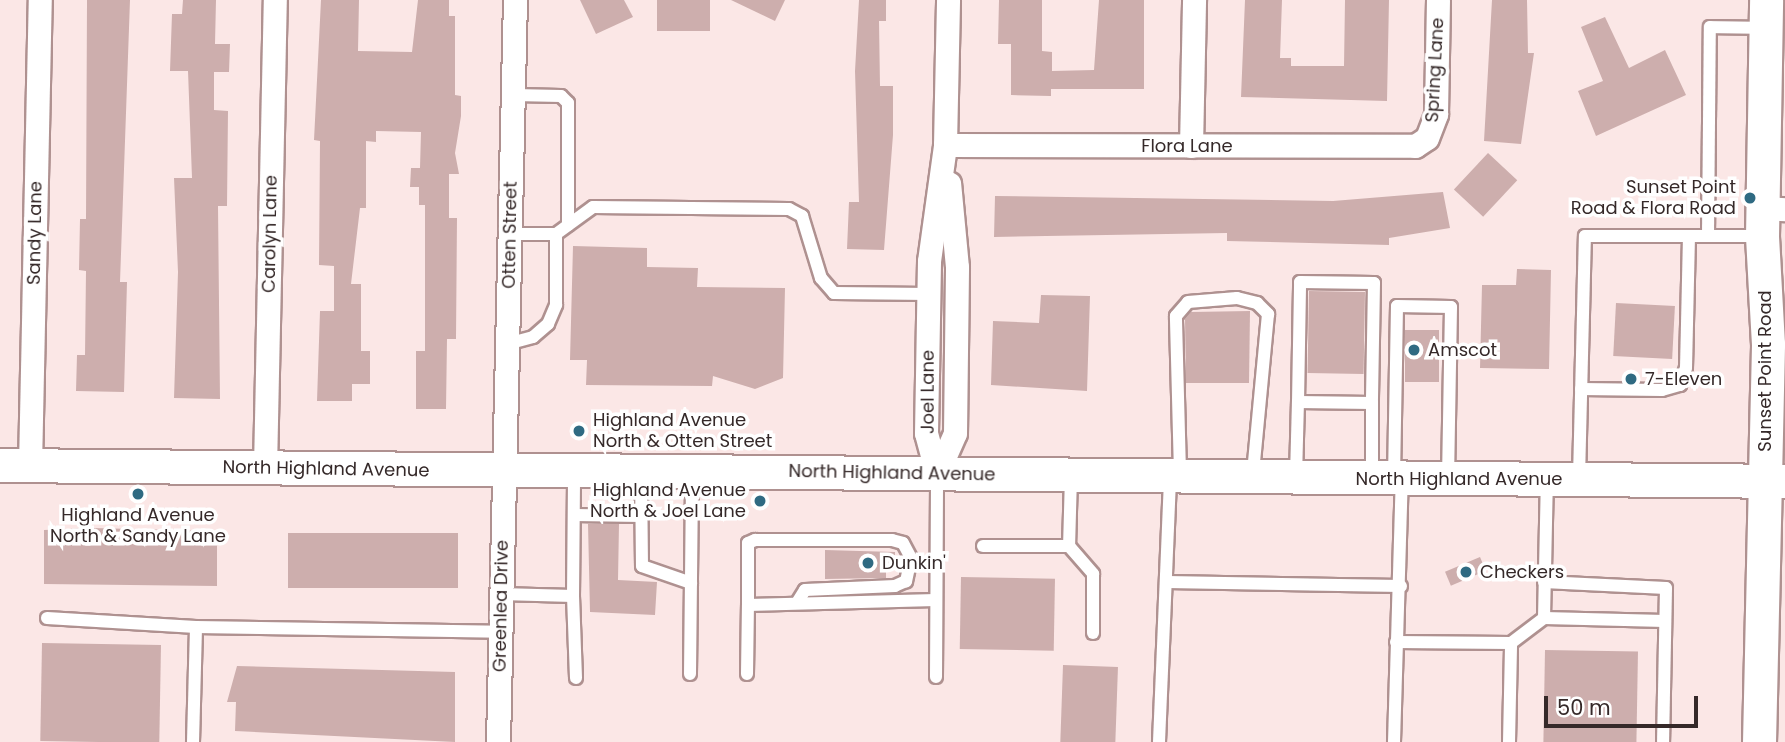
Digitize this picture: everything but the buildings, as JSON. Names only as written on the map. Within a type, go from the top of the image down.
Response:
[{"type":"street","name":"Sandy Lane","points":[[15,466],[40,0]]},
{"type":"street","name":"Carolyn Lane","points":[[265,468],[275,0]]},
{"type":"street","name":"Otten Street","points":[[504,471],[515,0]]},
{"type":"street","name":"Joel Lane","points":[[937,474],[926,433],[929,294],[945,145],[948,0]]},
{"type":"street","points":[[1191,146],[1194,0]]},
{"type":"street","name":"Spring Lane","points":[[1427,138],[1436,114],[1438,0]]},
{"type":"street","name":"Sunset Point Road","points":[[1759,742],[1775,481],[1768,344],[1770,218],[1766,14]]},
{"type":"street","name":"Flora Lane","points":[[945,145],[1401,148],[1427,138]]},
{"type":"street","name":"Joel Lane","points":[[937,474],[955,433],[957,267],[945,145]]},
{"type":"street","name":"North Highland Avenue","points":[[15,466],[1775,481]]},
{"type":"street","name":"Greenlea Drive","points":[[498,742],[504,471]]},
{"type":"lane","points":[[1708,236],[1710,27],[1766,14]]},
{"type":"lane","points":[[514,95],[561,96],[568,103],[568,225]]},
{"type":"lane","points":[[510,234],[556,234],[593,207],[789,209],[802,216],[821,278],[834,293],[929,294]]},
{"type":"lane","points":[[1544,618],[1545,582],[1581,389],[1586,236],[1708,236],[1770,218]]},
{"type":"lane","points":[[507,344],[533,337],[548,324],[556,305],[556,234]]},
{"type":"lane","points":[[1581,389],[1662,390],[1680,385],[1686,368],[1689,236]]},
{"type":"lane","points":[[1296,478],[1300,282],[1374,283],[1372,403],[1389,478],[1401,586],[1396,642],[1394,742]]},
{"type":"lane","points":[[1158,742],[1175,476],[1176,316],[1188,302],[1237,298],[1257,303],[1268,314],[1253,477]]},
{"type":"lane","points":[[1389,478],[1397,306],[1451,307],[1448,479]]},
{"type":"lane","points":[[1298,402],[1372,403]]},
{"type":"lane","points":[[574,471],[573,596],[576,678]]},
{"type":"lane","points":[[641,471],[642,566],[691,583]]},
{"type":"lane","points":[[690,674],[692,471]]},
{"type":"lane","points":[[936,677],[937,474]]},
{"type":"lane","points":[[1071,476],[1069,546],[1093,575],[1093,632]]},
{"type":"lane","points":[[574,515],[642,516]]},
{"type":"lane","points":[[747,674],[748,543],[891,540],[903,543],[911,558],[906,581],[894,586],[805,590],[797,603]]},
{"type":"lane","points":[[982,546],[1069,546]]},
{"type":"lane","points":[[1167,582],[1401,586]]},
{"type":"lane","points":[[1545,582],[1666,588],[1663,742]]},
{"type":"lane","points":[[501,594],[573,596]]},
{"type":"lane","points":[[748,605],[936,600]]},
{"type":"lane","points":[[47,618],[196,627],[500,632]]},
{"type":"lane","points":[[1396,642],[1511,643],[1544,618],[1665,621]]},
{"type":"lane","points":[[193,742],[196,627]]},
{"type":"lane","points":[[1509,742],[1511,643]]},
{"type":"place","name":"Sunset Point Road & Flora Road","points":[[1750,198]]},
{"type":"place","name":"Amscot","points":[[1414,350]]},
{"type":"place","name":"7-Eleven","points":[[1631,379]]},
{"type":"place","name":"Highland Avenue North & Otten Street","points":[[579,431]]},
{"type":"place","name":"Highland Avenue North & Sandy Lane","points":[[138,494]]},
{"type":"place","name":"Highland Avenue North & Joel Lane","points":[[760,501]]},
{"type":"place","name":"Dunkin'","points":[[868,563]]},
{"type":"place","name":"Checkers","points":[[1466,572]]}]
